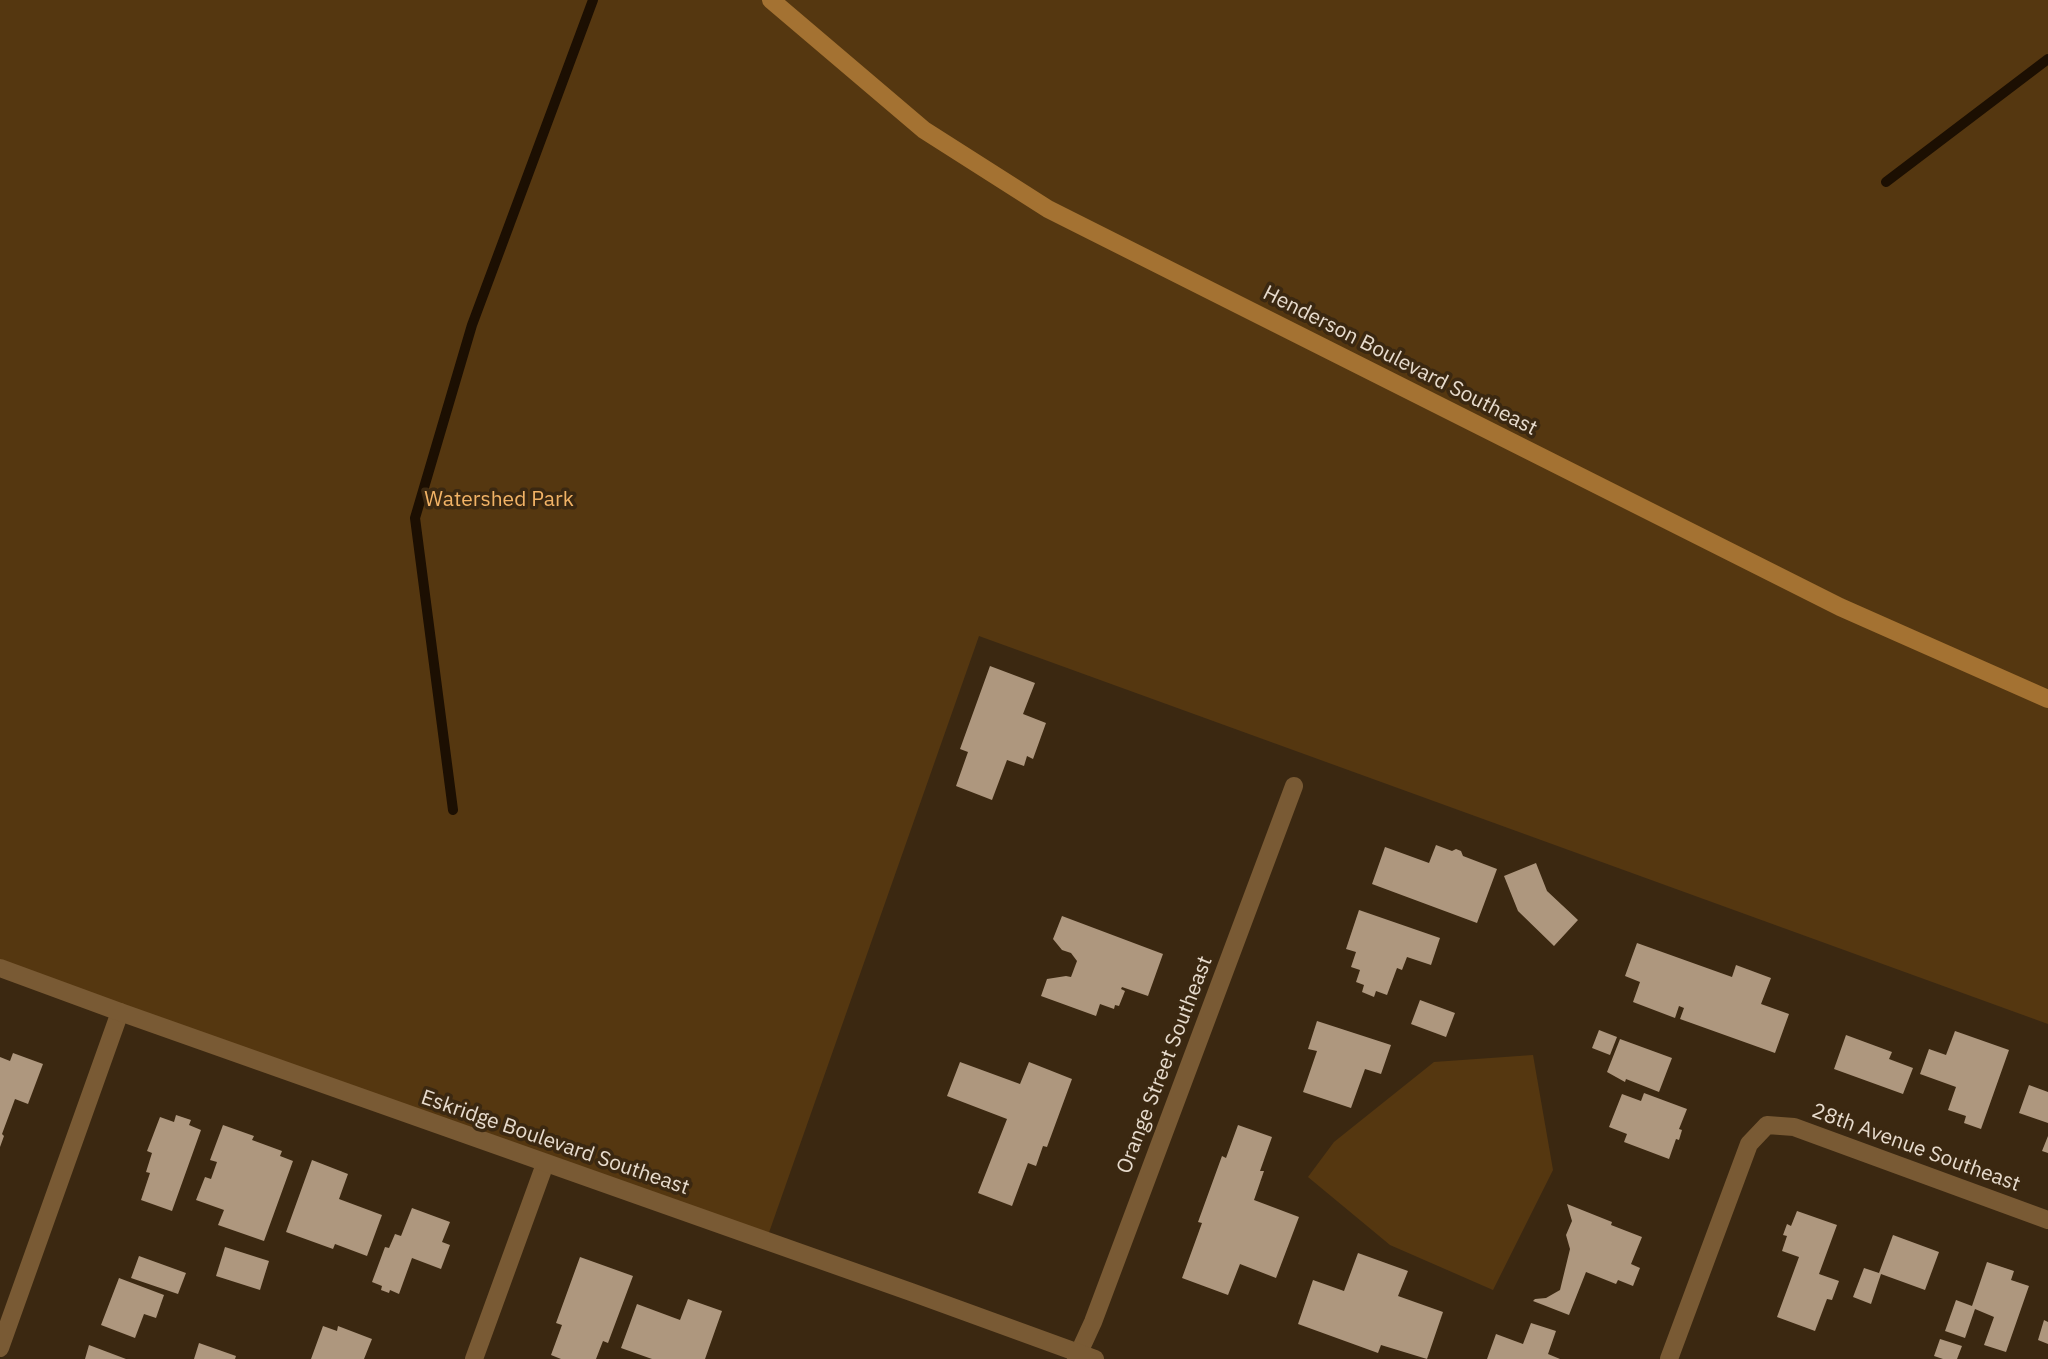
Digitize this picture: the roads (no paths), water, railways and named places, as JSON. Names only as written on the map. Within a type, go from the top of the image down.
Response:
[{"type":"main road","name":"Henderson Boulevard Southeast","points":[[771,0],[924,130],[1048,209],[1840,607],[2048,699]]},
{"type":"street","name":"Orange Street Southeast","points":[[1083,1357],[1098,1309],[1294,786]]},
{"type":"street","name":"Eskridge Boulevard Southeast","points":[[0,968],[911,1292],[1083,1357]]},
{"type":"street","points":[[0,1348],[120,1012]]},
{"type":"street","name":"28th Avenue Southeast","points":[[1669,1359],[1749,1144],[1768,1125],[1794,1128],[2048,1220]]},
{"type":"street","points":[[474,1359],[545,1164]]},
{"type":"waterway","points":[[453,810],[415,518],[472,325],[593,0]]},
{"type":"waterway","points":[[1886,182],[2048,59]]},
{"type":"park label","name":"Watershed Park","points":[[499,500]]}]
